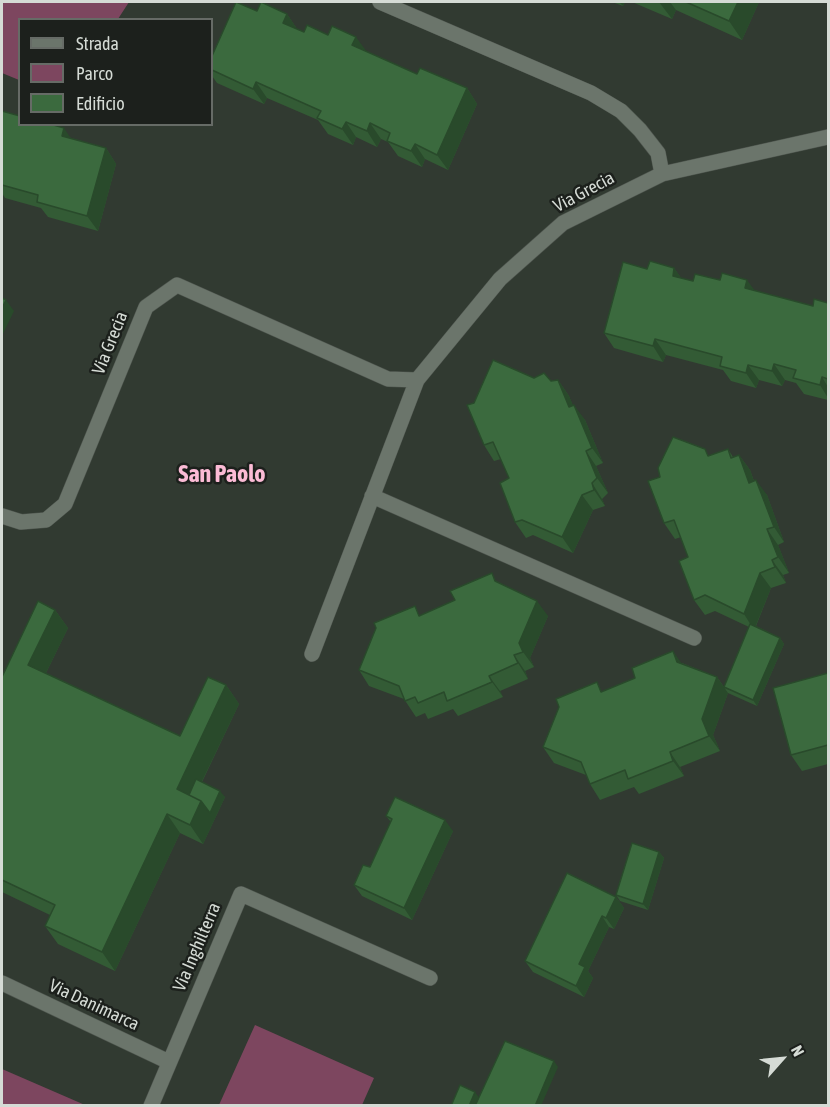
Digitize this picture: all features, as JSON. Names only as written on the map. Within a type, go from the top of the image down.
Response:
[{"type":"street","points":[[380,2],[591,93],[621,111],[658,153],[662,174]]},
{"type":"street","name":"Via Grecia","points":[[312,654],[417,380],[500,279],[563,223],[662,174],[828,137]]},
{"type":"street","name":"Via Grecia","points":[[2,516],[21,522],[46,520],[65,504],[146,307],[177,285],[388,379],[417,380]]},
{"type":"street","points":[[372,496],[694,638]]},
{"type":"street","name":"Via Inghilterra","points":[[152,1106],[241,894],[430,978]]},
{"type":"street","name":"Via Danimarca","points":[[2,983],[169,1062]]},
{"type":"green space","points":[[2,2],[129,2],[119,18],[18,18],[18,80],[2,73]]},
{"type":"green space","points":[[255,1025],[374,1078],[362,1105],[219,1105]]},
{"type":"green space","points":[[2,1069],[85,1105],[2,1105]]},
{"type":"building","points":[[236,2],[257,11],[261,2],[287,14],[283,23],[304,32],[307,25],[328,35],[332,26],[356,37],[352,45],[417,74],[420,68],[467,88],[437,155],[415,144],[411,151],[387,141],[390,133],[370,123],[367,131],[346,122],[342,129],[317,118],[321,111],[256,82],[253,89],[213,70],[213,54]]},
{"type":"building","points":[[686,2],[738,2],[729,21]]},
{"type":"building","points":[[2,111],[18,115],[18,126],[57,126],[64,128],[62,136],[106,148],[87,216],[37,202],[38,195],[2,185]]},
{"type":"building","points":[[650,261],[674,268],[673,276],[693,281],[695,274],[720,280],[722,273],[747,280],[745,288],[813,306],[814,299],[828,303],[828,379],[822,377],[820,385],[793,378],[796,370],[774,364],[772,371],[748,365],[746,373],[720,366],[722,357],[655,339],[653,346],[604,333],[623,262],[647,269]]},
{"type":"building","points":[[493,360],[534,378],[544,373],[551,381],[558,380],[569,407],[574,405],[592,448],[586,451],[597,478],[592,483],[594,490],[582,495],[562,537],[522,520],[515,522],[500,483],[509,478],[493,442],[484,445],[467,405],[474,403]]},
{"type":"building","points":[[673,437],[705,449],[708,456],[728,449],[731,458],[739,455],[749,483],[756,480],[774,527],[767,529],[778,557],[772,560],[775,567],[760,573],[744,614],[705,595],[694,600],[679,561],[688,557],[674,520],[664,523],[648,481],[660,477],[658,468]]},
{"type":"building","points":[[492,573],[495,581],[537,601],[519,643],[523,652],[514,655],[518,663],[489,676],[492,682],[447,701],[444,692],[418,703],[415,697],[405,701],[399,686],[359,670],[376,628],[374,623],[415,606],[419,616],[455,600],[450,591]]},
{"type":"building","points":[[38,601],[55,610],[28,665],[180,736],[208,677],[226,685],[177,789],[201,801],[190,825],[167,814],[102,952],[45,926],[55,905],[2,880],[2,677]]},
{"type":"building","points":[[750,624],[780,638],[753,700],[724,687]]},
{"type":"building","points":[[673,651],[677,662],[717,677],[702,719],[709,736],[670,752],[673,761],[628,779],[625,770],[590,784],[581,762],[543,747],[559,707],[556,699],[597,682],[601,692],[635,678],[632,668]]},
{"type":"building","points":[[828,673],[828,745],[791,755],[773,688]]},
{"type":"building","points":[[196,779],[220,791],[210,813],[201,801],[189,795]]},
{"type":"building","points":[[395,797],[445,820],[404,908],[354,885],[363,865],[370,867],[392,819],[386,816]]},
{"type":"building","points":[[632,843],[659,852],[643,904],[616,895]]},
{"type":"building","points":[[567,873],[616,897],[606,918],[602,916],[579,964],[585,967],[576,986],[525,961]]},
{"type":"building","points":[[505,1041],[554,1061],[535,1106],[475,1106]]},
{"type":"building","points":[[460,1085],[475,1092],[469,1106],[451,1106]]},
{"type":"district","name":"San Paolo","points":[[222,474]]}]
